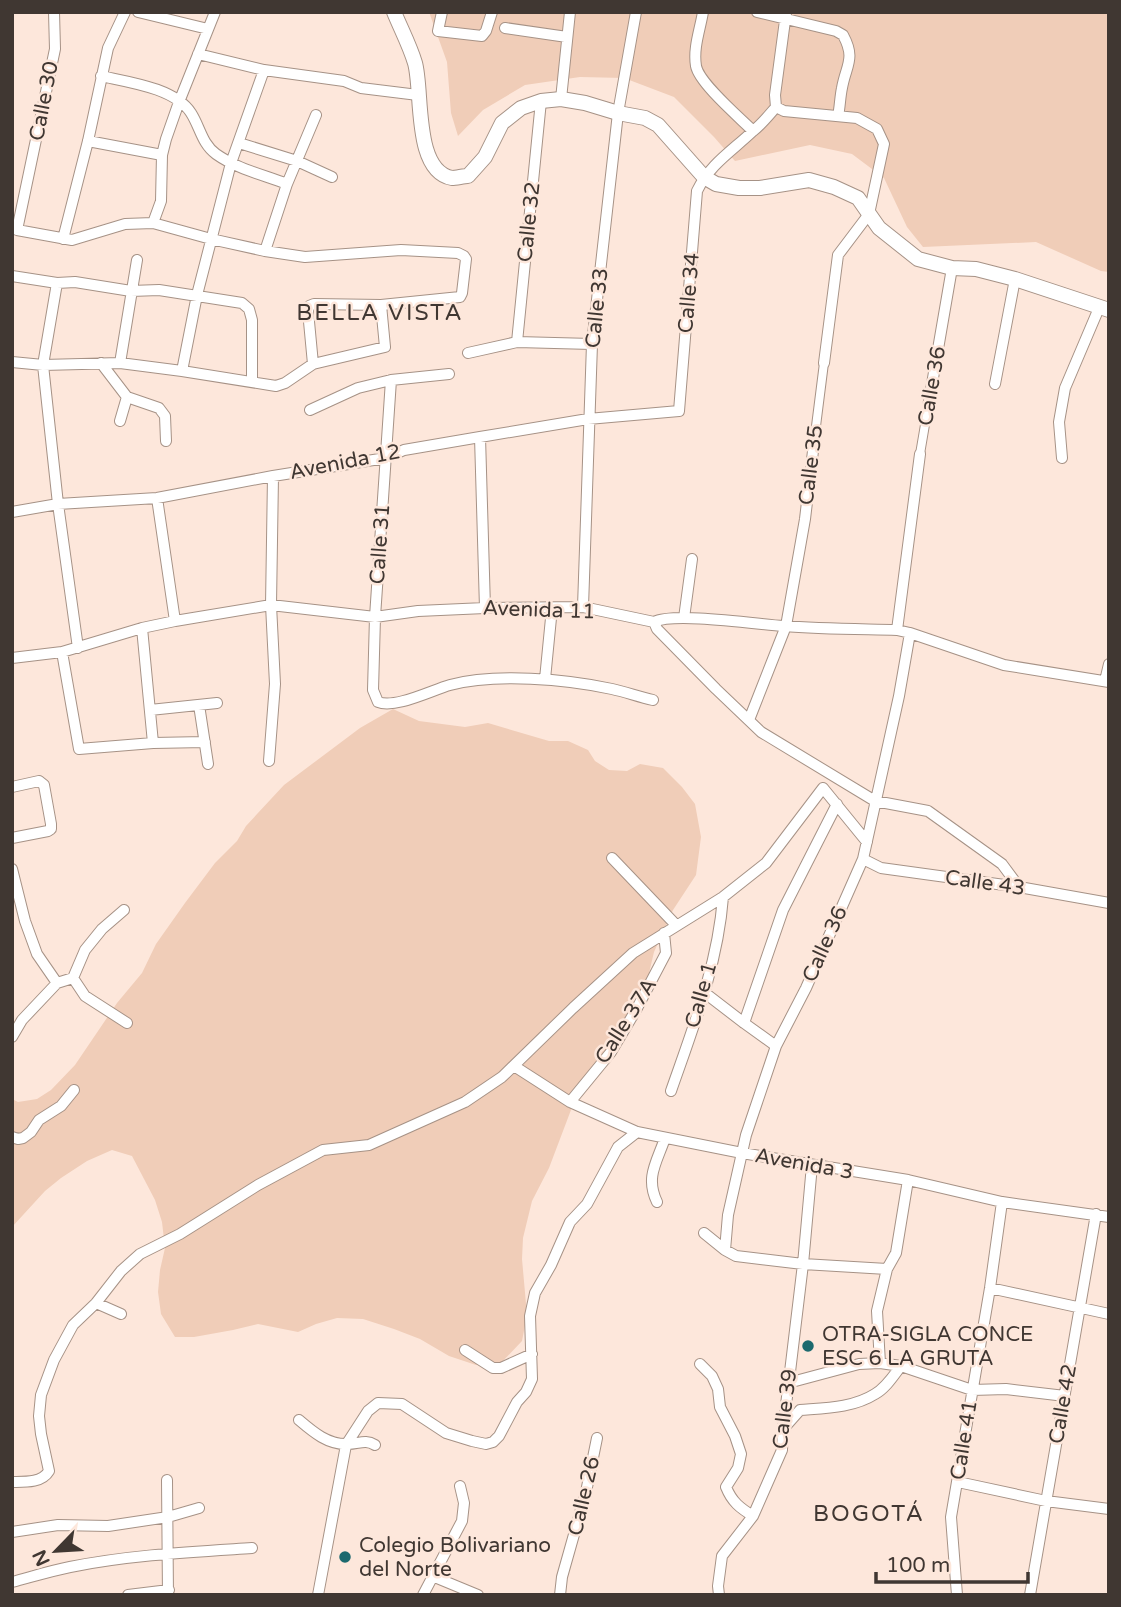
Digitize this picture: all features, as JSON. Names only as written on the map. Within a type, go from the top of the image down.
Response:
[{"type":"street","name":"Calle 30","points":[[54,12],[55,48],[17,230],[63,239]]},
{"type":"street","points":[[125,12],[108,48],[63,239],[79,239],[125,225],[153,223],[211,239],[305,257],[401,250],[458,253],[466,259],[463,293],[460,297],[381,305],[309,306],[313,364]]},
{"type":"street","points":[[138,12],[208,29]]},
{"type":"street","points":[[153,223],[161,201],[162,155],[178,102],[215,12]]},
{"type":"street","points":[[394,12],[416,65],[419,116],[427,150],[435,169],[452,178],[468,176],[485,157],[502,123],[521,108],[541,101],[561,99],[585,103],[645,118],[658,125],[704,177],[716,184],[760,188],[808,180],[834,187],[858,198],[879,228],[918,259],[1015,279],[1104,309],[1065,388],[1059,422],[1062,458]]},
{"type":"street","points":[[442,12],[438,31],[482,36],[492,12]]},
{"type":"street","points":[[561,99],[570,12]]},
{"type":"street","name":"Calle 33","points":[[583,607],[592,344],[618,113],[636,12]]},
{"type":"street","points":[[704,12],[695,48],[696,69],[704,82],[753,131]]},
{"type":"street","points":[[757,12],[786,16],[843,35],[850,51],[850,62],[842,86],[838,116]]},
{"type":"street","points":[[704,177],[776,107],[775,94],[786,16]]},
{"type":"street","points":[[505,28],[568,37]]},
{"type":"street","points":[[198,54],[264,70],[344,81],[361,88],[418,95]]},
{"type":"street","points":[[182,371],[197,295],[231,163],[264,70]]},
{"type":"street","points":[[101,76],[169,94],[190,111],[206,144],[215,153],[231,163],[287,184]]},
{"type":"street","name":"Calle 32","points":[[517,342],[541,101]]},
{"type":"street","points":[[776,107],[784,111],[857,118],[877,129],[884,144],[869,214]]},
{"type":"street","points":[[265,251],[287,184],[316,116]]},
{"type":"street","points":[[88,141],[162,155]]},
{"type":"street","points":[[239,143],[297,161],[332,177]]},
{"type":"street","name":"Calle 34","points":[[679,411],[697,191],[704,177]]},
{"type":"street","name":"Calle 35","points":[[749,720],[786,626],[805,519],[838,255],[869,214]]},
{"type":"street","points":[[120,363],[137,260]]},
{"type":"street","name":"Calle 36","points":[[897,630],[920,454],[952,268]]},
{"type":"street","points":[[12,276],[131,291],[159,290],[242,303],[249,309],[252,320],[252,382]]},
{"type":"street","points":[[995,384],[1015,279]]},
{"type":"street","points":[[57,283],[43,365],[58,504],[78,648]]},
{"type":"street","points":[[12,362],[43,365],[120,363],[276,386],[313,364],[385,348],[381,305]]},
{"type":"street","points":[[468,353],[517,342],[592,344]]},
{"type":"street","points":[[101,363],[127,397],[159,408],[165,416],[166,441]]},
{"type":"street","points":[[310,410],[358,388],[391,380],[449,374]]},
{"type":"street","name":"Calle 31","points":[[391,380],[375,617],[375,699],[382,704],[411,699],[451,685],[495,679],[545,679]]},
{"type":"street","points":[[120,421],[127,397]]},
{"type":"street","name":"Avenida 12","points":[[12,512],[58,504],[157,498],[386,458],[404,450],[480,437],[589,419],[679,411]]},
{"type":"street","points":[[480,437],[485,608]]},
{"type":"street","points":[[269,761],[275,684],[271,605],[274,476]]},
{"type":"street","points":[[157,498],[175,621]]},
{"type":"street","points":[[684,618],[692,559]]},
{"type":"street","name":"Avenida 11","points":[[12,658],[62,652],[142,628],[271,605],[375,617],[418,611],[583,607],[654,622],[684,618],[786,626],[897,630],[1004,665],[1107,682]]},
{"type":"street","points":[[552,608],[545,679],[611,689],[653,700]]},
{"type":"street","points":[[654,622],[657,629],[761,732],[875,801],[928,811],[1002,864],[1019,887]]},
{"type":"street","points":[[142,628],[153,743]]},
{"type":"street","name":"Calle 36","points":[[725,1250],[728,1215],[746,1135],[776,1046],[806,988],[863,859],[900,696],[910,633]]},
{"type":"street","points":[[62,652],[79,749],[205,742]]},
{"type":"street","points":[[1107,682],[1109,664]]},
{"type":"street","points":[[150,710],[217,703]]},
{"type":"street","points":[[199,705],[208,764]]},
{"type":"street","points":[[12,1482],[43,1478],[47,1475],[49,1471],[39,1416],[41,1395],[54,1360],[73,1325],[96,1303],[121,1270],[140,1254],[180,1234],[258,1185],[323,1150],[369,1144],[465,1102],[502,1077],[633,953],[723,897],[766,863],[830,774]]},
{"type":"street","points":[[12,787],[42,782],[51,824],[48,831],[12,838]]},
{"type":"street","points":[[822,788],[867,842]]},
{"type":"street","points":[[744,1023],[783,910],[837,804]]},
{"type":"street","points":[[612,859],[676,925]]},
{"type":"street","name":"Calle 43","points":[[863,859],[881,868],[1019,887],[1109,903]]},
{"type":"street","points":[[12,869],[25,921],[37,954],[57,983]]},
{"type":"street","name":"Calle 1","points":[[671,1091],[705,993],[723,897]]},
{"type":"street","points":[[12,1037],[22,1020],[57,983],[73,978],[85,950],[102,929],[124,910]]},
{"type":"street","name":"Calle 37A","points":[[570,1102],[611,1052],[636,1010],[666,953],[664,933]]},
{"type":"street","points":[[73,978],[85,996],[127,1023]]},
{"type":"street","points":[[705,993],[776,1046]]},
{"type":"street","name":"Avenida 3","points":[[514,1066],[570,1102],[637,1132],[742,1153],[908,1180],[1002,1202],[1109,1217]]},
{"type":"street","points":[[12,1137],[23,1138],[32,1132],[40,1119],[61,1106],[74,1090]]},
{"type":"street","points":[[318,1595],[346,1445],[368,1411],[378,1403],[402,1404],[446,1433],[486,1444],[499,1436],[531,1379],[530,1316],[535,1293],[570,1222],[587,1204],[618,1147],[637,1132]]},
{"type":"street","points":[[657,1202],[650,1180],[665,1138]]},
{"type":"street","name":"Calle 39","points":[[719,1595],[722,1556],[753,1516],[782,1450],[812,1165]]},
{"type":"street","points":[[880,1363],[877,1311],[887,1269],[896,1254],[908,1180]]},
{"type":"street","name":"Calle 41","points":[[957,1595],[951,1517],[1002,1202]]},
{"type":"street","name":"Calle 42","points":[[1030,1595],[1096,1214]]},
{"type":"street","points":[[704,1233],[736,1256],[803,1264],[887,1269]]},
{"type":"street","points":[[990,1288],[1109,1314]]},
{"type":"street","points":[[96,1303],[121,1314]]},
{"type":"street","points":[[465,1350],[493,1368],[500,1368],[532,1354]]},
{"type":"street","points":[[788,1383],[859,1364],[880,1363],[901,1366],[972,1390],[1006,1389],[1065,1396]]},
{"type":"street","points":[[700,1364],[712,1376],[718,1389],[720,1407],[741,1454],[738,1468],[726,1487],[731,1499],[753,1516]]},
{"type":"street","points":[[783,1430],[800,1410],[838,1407],[877,1394],[901,1366]]},
{"type":"street","points":[[299,1420],[320,1437],[346,1445],[365,1441],[375,1445]]},
{"type":"street","name":"Calle 26","points":[[560,1595],[562,1577],[586,1492],[597,1438]]},
{"type":"street","points":[[128,1595],[169,1592],[167,1480]]},
{"type":"street","points":[[958,1482],[1046,1501],[1109,1509]]},
{"type":"street","points":[[423,1595],[462,1521],[464,1503],[460,1486]]},
{"type":"street","points":[[12,1532],[58,1525],[108,1526],[168,1517],[199,1508]]},
{"type":"street","points":[[12,1582],[68,1567],[168,1553],[253,1548]]},
{"type":"street","points":[[432,1576],[478,1595]]},
{"type":"shaded area","points":[[429,12],[1109,12],[1109,272],[1101,271],[1036,242],[923,247],[907,227],[884,178],[852,154],[810,145],[735,161],[674,97],[624,78],[580,77],[525,85],[483,110],[458,136],[451,113],[447,62]]},
{"type":"shaded area","points":[[393,709],[419,721],[465,727],[488,723],[549,741],[568,741],[588,750],[595,761],[609,770],[627,771],[640,764],[663,768],[695,804],[701,837],[696,875],[673,910],[654,952],[646,986],[574,1102],[549,1168],[532,1201],[523,1238],[522,1259],[527,1315],[522,1341],[501,1363],[476,1365],[449,1356],[420,1339],[363,1319],[337,1318],[298,1332],[258,1324],[194,1337],[175,1337],[161,1314],[158,1292],[165,1248],[162,1222],[155,1200],[132,1156],[112,1150],[87,1161],[45,1191],[12,1227],[12,1099],[18,1102],[37,1099],[51,1090],[75,1065],[117,1003],[142,973],[156,944],[185,903],[215,863],[237,841],[246,826],[284,785],[360,728]]},
{"type":"place","name":"OTRA-SIGLA CONCE ESC 6 LA GRUTA","points":[[808,1346]]},
{"type":"place","name":"Colegio Bolivariano del Norte","points":[[345,1557]]},
{"type":"district","name":"BELLA VISTA","points":[[380,313]]},
{"type":"district","name":"BOGOTÁ","points":[[869,1514]]}]
